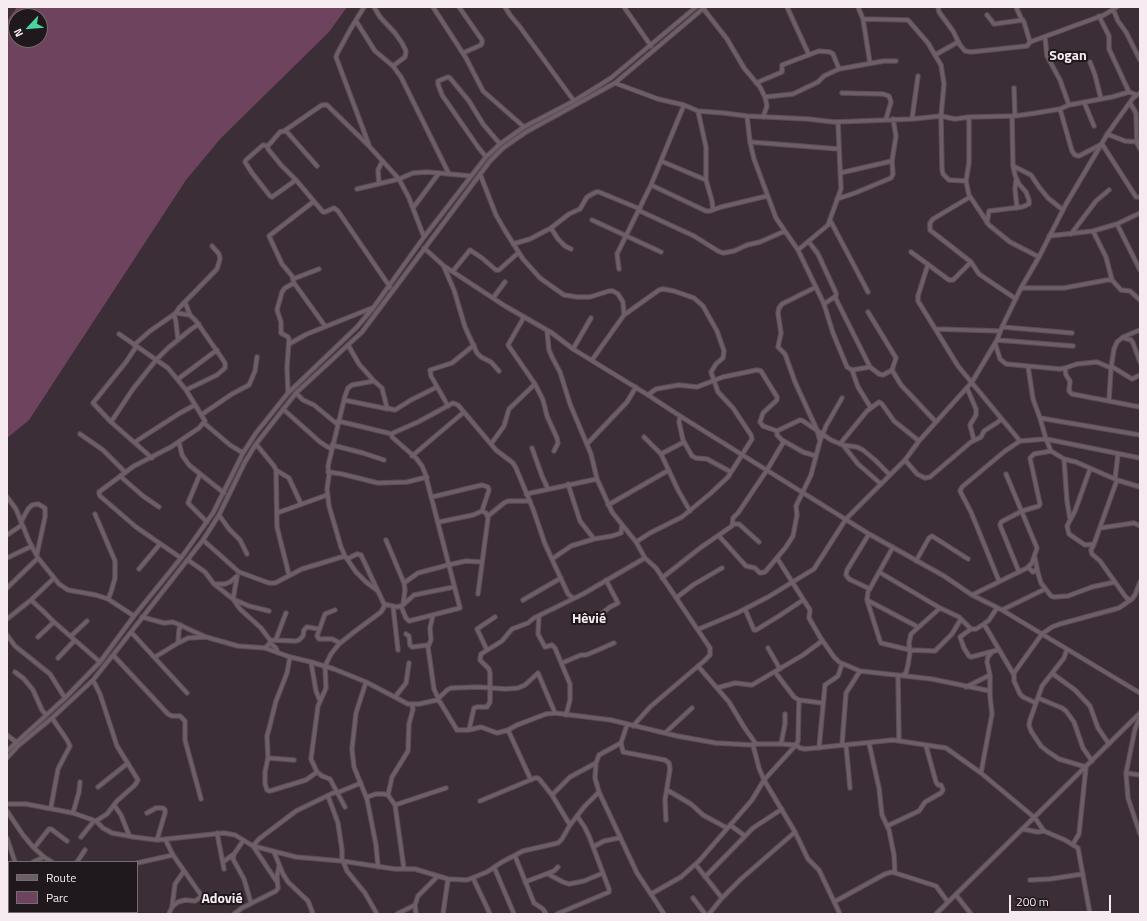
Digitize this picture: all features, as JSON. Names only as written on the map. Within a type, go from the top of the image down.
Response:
[{"type":"street","points":[[364,7],[359,12],[356,21],[346,36],[336,57],[369,146]]},
{"type":"street","points":[[374,7],[380,17],[402,42],[406,51],[405,57],[393,66]]},
{"type":"street","points":[[433,7],[463,53],[483,91],[524,127]]},
{"type":"street","points":[[463,53],[481,45],[482,43],[482,40],[461,9],[466,7]]},
{"type":"street","points":[[512,7],[506,8],[574,101]]},
{"type":"street","points":[[624,7],[651,46]]},
{"type":"street","points":[[7,751],[66,698],[100,662],[134,616],[181,558],[207,522],[224,493],[243,453],[256,433],[288,393],[357,327],[373,308],[390,287],[424,237],[486,157],[500,144],[524,127],[574,101],[611,78],[696,7]]},
{"type":"street","points":[[787,7],[809,55]]},
{"type":"street","points":[[858,7],[863,19],[870,63]]},
{"type":"street","points":[[938,7],[939,12],[953,31],[958,42],[965,51],[972,52],[1027,46],[1030,42],[1104,15],[1117,7]]},
{"type":"street","points":[[1016,7],[1023,20],[1030,42]]},
{"type":"street","points":[[7,758],[19,745],[52,718],[93,680],[203,540],[219,516],[245,462],[256,444],[296,393],[362,332],[480,174],[503,148],[526,132],[615,83],[703,8],[727,39],[744,68],[765,97],[766,106],[763,117]]},
{"type":"street","points":[[1113,9],[1140,60]]},
{"type":"street","points":[[987,15],[994,24],[1023,20]]},
{"type":"street","points":[[1099,16],[1109,36],[1109,49],[1129,92]]},
{"type":"street","points":[[863,19],[908,20],[928,43],[941,65],[944,84],[941,116],[943,174],[949,180],[966,181]]},
{"type":"street","points":[[356,21],[375,50],[393,66],[401,77],[449,174]]},
{"type":"street","points":[[1045,37],[1047,56],[1060,80],[1069,106]]},
{"type":"street","points":[[935,55],[958,42]]},
{"type":"street","points":[[756,83],[782,72],[782,65],[819,51],[830,52],[834,56],[839,69]]},
{"type":"street","points":[[765,97],[793,94],[818,82],[824,76],[839,69],[870,63],[896,61]]},
{"type":"street","points":[[1090,62],[1101,99]]},
{"type":"street","points":[[912,119],[918,76]]},
{"type":"street","points":[[486,157],[442,95],[438,81],[448,77],[450,78],[469,101],[483,124],[500,144]]},
{"type":"street","points":[[615,83],[658,99],[684,105],[698,111],[838,122],[912,119],[941,116],[955,119],[1036,114],[1129,92],[1138,94],[1108,134],[1063,210],[1021,288],[996,341],[972,382],[919,441],[905,460],[846,519],[814,569],[768,597],[745,609],[699,629]]},
{"type":"street","points":[[1014,88],[1013,166],[1016,180],[1015,189],[1017,208]]},
{"type":"street","points":[[842,93],[883,94],[888,96],[891,102],[886,119]]},
{"type":"street","points":[[1084,102],[1094,126]]},
{"type":"street","points":[[1130,103],[1136,113],[1140,149]]},
{"type":"street","points":[[268,146],[278,133],[284,131],[296,121],[324,104],[369,146],[398,179],[413,208],[424,237]]},
{"type":"street","points":[[619,269],[617,254],[640,210],[684,105]]},
{"type":"street","points":[[1060,109],[1072,151],[1075,155],[1079,156],[1102,144]]},
{"type":"street","points":[[698,111],[706,147],[706,180],[713,210]]},
{"type":"street","points":[[748,116],[750,142],[754,159],[776,218],[798,250],[824,304],[833,333],[847,366],[852,370],[858,387],[871,408]]},
{"type":"street","points":[[969,117],[969,163],[966,187],[970,197],[987,223],[1010,242],[1039,257]]},
{"type":"street","points":[[837,199],[889,179],[893,174],[892,161],[896,136],[893,119]]},
{"type":"street","points":[[798,250],[826,228],[841,189],[838,122]]},
{"type":"street","points":[[284,131],[287,132],[317,166]]},
{"type":"street","points":[[1108,134],[1115,138],[1139,142]]},
{"type":"street","points":[[750,142],[839,149]]},
{"type":"street","points":[[1102,144],[1132,192],[1136,197],[1140,197]]},
{"type":"street","points":[[268,146],[263,145],[259,147],[247,158],[245,162],[270,196],[275,196],[296,180]]},
{"type":"street","points":[[268,146],[268,149],[280,165],[296,180],[313,202],[324,212],[332,208],[336,209],[390,287]]},
{"type":"street","points":[[661,161],[706,180]]},
{"type":"street","points":[[840,173],[892,161]]},
{"type":"street","points":[[379,184],[378,170],[382,162]]},
{"type":"street","points":[[1013,166],[1019,170],[1030,173],[1038,187],[1063,210]]},
{"type":"street","points":[[357,189],[398,179],[413,173],[428,172],[471,176]]},
{"type":"street","points":[[413,208],[439,173]]},
{"type":"street","points":[[480,174],[496,215],[518,253],[540,278],[564,295],[590,297],[611,291],[618,294],[623,302],[624,315]]},
{"type":"street","points":[[987,223],[989,211],[1027,206],[1029,200],[1026,192],[1016,180]]},
{"type":"street","points":[[651,185],[706,211],[767,196]]},
{"type":"street","points":[[1071,234],[1096,202],[1110,190]]},
{"type":"street","points":[[513,244],[530,240],[551,228],[569,214],[580,209],[587,196],[596,192],[640,210],[694,236],[718,251],[734,251],[747,245],[760,242],[784,231]]},
{"type":"street","points":[[970,197],[933,219],[929,226],[932,232],[971,262],[979,274],[1016,299]]},
{"type":"street","points":[[313,202],[269,236],[282,264],[325,326]]},
{"type":"street","points":[[1049,236],[1093,231],[1117,224],[1140,212]]},
{"type":"street","points":[[592,220],[661,252]]},
{"type":"street","points":[[830,220],[868,292]]},
{"type":"street","points":[[1117,224],[1140,270]]},
{"type":"street","points":[[551,228],[558,239],[565,246],[571,249]]},
{"type":"street","points":[[1093,231],[1106,257],[1112,280],[1121,290],[1130,291],[1140,300]]},
{"type":"street","points":[[808,242],[818,254],[836,293],[835,296],[870,366],[881,374],[888,373],[892,370],[896,358],[868,312]]},
{"type":"street","points":[[152,458],[111,422],[93,402],[126,362],[135,346],[150,331],[175,314],[217,269],[220,259],[219,254],[212,246]]},
{"type":"street","points":[[424,248],[444,266],[493,298],[552,333],[573,349],[636,387],[766,470],[869,534],[944,576],[972,595],[1002,610],[1140,693]]},
{"type":"street","points":[[453,271],[470,250],[496,270],[499,270],[518,253]]},
{"type":"street","points":[[911,252],[950,280],[971,262]]},
{"type":"street","points":[[928,264],[918,296],[918,301],[953,358],[1020,441]]},
{"type":"street","points":[[444,266],[454,290],[465,327],[474,345],[481,357],[491,362],[499,370]]},
{"type":"street","points":[[288,393],[287,367],[289,344],[288,338],[281,333],[281,322],[277,310],[282,292],[285,288],[294,281],[319,269]]},
{"type":"street","points":[[1021,288],[1064,288],[1112,280]]},
{"type":"street","points":[[493,298],[505,282]]},
{"type":"street","points":[[816,288],[780,306],[778,313],[781,333],[778,347],[785,354],[795,382],[817,430],[820,441]]},
{"type":"street","points":[[592,360],[624,315],[659,290],[663,289],[674,291],[697,300],[703,306],[717,331],[724,351],[723,358],[710,372],[713,382],[718,392],[733,408],[751,435],[752,439],[731,472],[711,493],[682,517],[657,529],[636,542]]},
{"type":"street","points":[[824,304],[835,296]]},
{"type":"street","points":[[185,302],[190,315],[199,324],[225,363],[225,368],[217,375],[186,390]]},
{"type":"street","points":[[289,344],[325,326],[373,308]]},
{"type":"street","points":[[175,314],[190,315]]},
{"type":"street","points":[[175,314],[178,340]]},
{"type":"street","points":[[524,317],[508,345],[535,384],[557,438],[558,443],[554,451]]},
{"type":"street","points":[[573,349],[591,318]]},
{"type":"street","points":[[190,330],[194,319]]},
{"type":"street","points":[[111,422],[133,389],[156,360],[178,340],[199,324]]},
{"type":"street","points":[[936,329],[1001,329],[1072,333]]},
{"type":"street","points":[[1109,401],[1111,367],[1114,349],[1117,342],[1140,330]]},
{"type":"street","points":[[547,331],[549,350],[560,372],[570,404],[587,444],[597,479],[608,505],[636,542],[645,558],[656,568],[699,629],[711,651],[710,655],[650,707],[633,726]]},
{"type":"street","points":[[119,334],[168,368],[186,390],[202,415],[204,422],[243,453]]},
{"type":"street","points":[[1123,338],[1128,338],[1134,343],[1140,362]]},
{"type":"street","points":[[996,341],[1073,346]]},
{"type":"street","points":[[996,341],[1002,362],[1006,364],[1065,368],[1077,364],[1096,362],[1111,367],[1132,379],[1140,375]]},
{"type":"street","points":[[348,345],[359,364],[382,388],[386,406],[389,410]]},
{"type":"street","points":[[448,406],[430,370],[452,363],[474,345]]},
{"type":"street","points":[[178,379],[217,350]]},
{"type":"street","points":[[202,415],[232,394],[250,385],[255,371],[257,357]]},
{"type":"street","points":[[852,370],[870,366]]},
{"type":"street","points":[[1028,366],[1033,399],[1046,440],[1051,450],[1064,459],[1076,462],[1116,479],[1140,486]]},
{"type":"street","points":[[1065,368],[1066,375],[1070,381],[1070,393],[1140,406]]},
{"type":"street","points":[[648,395],[656,389],[678,385],[697,387],[723,377],[757,370],[761,371],[777,397],[777,400],[763,413],[760,422],[763,426],[777,431],[800,420],[803,421],[831,440],[842,445],[857,447],[863,450],[890,475]]},
{"type":"street","points":[[892,370],[901,385],[936,422]]},
{"type":"street","points":[[374,381],[350,386],[344,400],[331,449],[328,466],[327,494],[341,547],[346,557],[356,572],[378,591]]},
{"type":"street","points":[[491,444],[504,426],[509,409],[535,384]]},
{"type":"street","points":[[344,400],[395,410],[411,400],[438,387]]},
{"type":"street","points":[[587,444],[627,402],[636,387]]},
{"type":"street","points":[[966,388],[976,409],[976,415],[970,425],[974,440]]},
{"type":"street","points":[[296,393],[303,400],[314,405],[338,422],[392,434],[448,406],[456,404],[491,444],[515,466],[530,501],[545,544],[568,594],[573,598]]},
{"type":"street","points":[[719,536],[746,566],[755,568],[760,573],[765,572],[786,547],[793,536],[796,526],[796,506],[811,475],[820,441],[826,426],[842,398]]},
{"type":"street","points":[[842,445],[867,411],[879,402],[881,402],[894,421],[919,441]]},
{"type":"street","points":[[135,442],[195,405]]},
{"type":"street","points":[[283,409],[320,442],[331,449]]},
{"type":"street","points":[[412,456],[464,412]]},
{"type":"street","points":[[680,416],[679,422],[684,442],[694,458],[707,459],[731,472]]},
{"type":"street","points":[[1040,418],[1140,435]]},
{"type":"street","points":[[905,460],[917,474],[925,478],[930,477],[974,440],[981,437],[984,431],[1001,419]]},
{"type":"street","points":[[181,558],[136,527],[100,496],[99,492],[125,472],[179,442],[199,428],[204,422]]},
{"type":"street","points":[[777,431],[777,435],[782,440],[803,452],[816,456]]},
{"type":"street","points":[[80,434],[102,450],[125,472]]},
{"type":"street","points":[[386,540],[404,583],[405,590],[402,606],[408,621],[460,608],[427,477],[422,466],[392,437],[392,434]]},
{"type":"street","points":[[644,437],[661,454],[690,511]]},
{"type":"street","points":[[662,578],[733,524],[734,518],[766,470],[782,443],[782,440]]},
{"type":"street","points":[[999,581],[971,512],[960,490],[1020,441],[1046,440],[1140,458]]},
{"type":"street","points":[[179,442],[185,461],[224,493]]},
{"type":"street","points":[[661,454],[684,442]]},
{"type":"street","points":[[256,444],[276,470],[279,537],[289,575]]},
{"type":"street","points":[[332,445],[363,452],[384,460]]},
{"type":"street","points":[[842,445],[858,464],[882,484]]},
{"type":"street","points":[[532,448],[548,488]]},
{"type":"street","points":[[1019,572],[1000,525],[1001,522],[1022,511],[1039,506],[1040,504],[1030,458],[1034,454],[1051,450]]},
{"type":"street","points":[[1118,454],[1116,479],[1091,550],[1092,554],[1100,561],[1125,596],[1129,600],[1132,599]]},
{"type":"street","points":[[1064,459],[1070,520]]},
{"type":"street","points":[[1090,469],[1075,511],[1067,526],[1069,534],[1085,545],[1094,544]]},
{"type":"street","points":[[276,470],[289,478],[300,504]]},
{"type":"street","points":[[608,505],[669,470]]},
{"type":"street","points":[[328,472],[378,483],[407,482],[427,477]]},
{"type":"street","points":[[200,474],[188,503],[207,522]]},
{"type":"street","points":[[972,595],[1028,567],[1037,548],[1006,474]]},
{"type":"street","points":[[120,476],[143,496],[159,507]]},
{"type":"street","points":[[526,494],[548,488],[597,479]]},
{"type":"street","points":[[568,484],[580,521],[594,539]]},
{"type":"street","points":[[432,497],[486,485],[488,490],[482,511]]},
{"type":"street","points":[[277,513],[327,494]]},
{"type":"street","points":[[7,497],[16,510],[32,546],[59,584],[68,590],[96,595],[108,599],[134,616]]},
{"type":"street","points":[[478,594],[488,516],[508,501],[530,501]]},
{"type":"street","points":[[7,535],[22,524],[28,509],[32,506],[38,504],[45,508],[45,517],[38,556],[7,588]]},
{"type":"street","points":[[482,511],[488,516]]},
{"type":"street","points":[[439,522],[473,515],[482,511]]},
{"type":"street","points":[[95,514],[115,561],[115,578],[108,599]]},
{"type":"street","points":[[219,516],[240,540],[247,554]]},
{"type":"street","points":[[1100,528],[1134,523],[1140,526]]},
{"type":"street","points":[[733,524],[739,524],[759,542]]},
{"type":"street","points":[[552,559],[571,546],[621,533],[622,525]]},
{"type":"street","points":[[869,534],[847,570],[846,575],[849,579],[870,589]]},
{"type":"street","points":[[916,561],[929,538],[932,536],[968,559]]},
{"type":"street","points":[[203,540],[240,572],[269,584],[275,583],[302,569],[357,554],[361,555],[384,604],[384,607],[381,612],[339,644],[330,654],[325,666],[326,686],[317,710],[311,754],[317,772],[330,779],[345,807]]},
{"type":"street","points":[[139,569],[160,544]]},
{"type":"street","points":[[7,558],[32,546]]},
{"type":"street","points":[[893,548],[870,589],[867,600],[881,643],[910,650],[935,651],[952,634],[961,619]]},
{"type":"street","points":[[1034,557],[1041,583],[1051,596],[1058,598],[1068,596],[1092,587],[1115,582]]},
{"type":"street","points":[[469,730],[474,708],[489,706],[490,671],[479,658],[480,654],[502,641],[512,629],[524,625],[645,558]]},
{"type":"street","points":[[776,558],[810,610],[809,618],[822,641],[834,657],[842,664],[860,671],[898,676],[903,675],[990,691]]},
{"type":"street","points":[[188,560],[205,572],[214,584],[233,599],[249,606],[269,611]]},
{"type":"street","points":[[404,583],[418,573],[466,561],[482,562]]},
{"type":"street","points":[[1028,567],[1033,572],[1037,569]]},
{"type":"street","points":[[676,598],[693,585],[722,568]]},
{"type":"street","points":[[240,572],[237,577],[233,599],[276,648],[278,653]]},
{"type":"street","points":[[879,572],[961,619],[971,629]]},
{"type":"street","points":[[214,584],[225,584],[237,577]]},
{"type":"street","points":[[7,619],[31,600],[54,578]]},
{"type":"street","points":[[523,600],[561,578]]},
{"type":"street","points":[[596,618],[610,607],[618,603],[606,580]]},
{"type":"street","points":[[1036,704],[1023,698],[1020,694],[1014,681],[1014,673],[1042,634],[1052,627],[1060,624],[1119,608],[1132,599],[1140,582]]},
{"type":"street","points":[[384,604],[402,606],[414,595],[454,587]]},
{"type":"street","points":[[1002,610],[1045,589]]},
{"type":"street","points":[[1135,595],[1140,596]]},
{"type":"street","points":[[31,600],[100,662]]},
{"type":"street","points":[[745,609],[754,630],[756,630],[804,600]]},
{"type":"street","points":[[867,600],[918,627]]},
{"type":"street","points":[[239,607],[242,603]]},
{"type":"street","points":[[393,606],[398,650]]},
{"type":"street","points":[[903,675],[907,670],[910,650],[909,638],[911,634],[940,608]]},
{"type":"street","points":[[997,608],[989,620],[976,629],[971,629],[960,638],[969,656],[974,657],[998,650]]},
{"type":"street","points":[[335,610],[325,614],[317,636],[318,638],[332,639],[339,644]]},
{"type":"street","points":[[276,639],[286,613]]},
{"type":"street","points":[[433,615],[430,628],[431,640],[428,645],[434,689],[437,699],[456,729],[469,730],[481,727],[497,733],[546,714],[555,713],[594,718],[701,741],[755,745],[796,745],[805,749],[899,740],[926,746],[946,748],[981,773],[1035,818],[1044,831],[1073,844],[1078,848],[1080,852],[1090,914]]},
{"type":"street","points":[[539,616],[538,634],[545,647],[552,646],[555,648],[570,684],[571,689],[566,714]]},
{"type":"street","points":[[142,617],[156,622],[173,622],[206,637],[238,646],[265,648],[290,658],[325,666],[366,682],[412,705],[437,699],[451,688],[518,688],[525,685],[538,673],[555,713]]},
{"type":"street","points":[[487,650],[478,629],[495,617]]},
{"type":"street","points":[[71,636],[87,621]]},
{"type":"street","points":[[38,637],[54,622]]},
{"type":"street","points":[[984,624],[1014,675]]},
{"type":"street","points":[[178,643],[181,625]]},
{"type":"street","points":[[265,648],[270,641],[276,639],[299,640],[303,636],[304,630],[307,627],[319,629]]},
{"type":"street","points":[[130,632],[187,693]]},
{"type":"street","points":[[406,634],[409,636],[410,645],[412,647],[428,645]]},
{"type":"street","points":[[7,635],[19,650],[37,662],[50,674],[66,698]]},
{"type":"street","points":[[155,657],[188,638],[206,637]]},
{"type":"street","points":[[58,658],[75,640]]},
{"type":"street","points":[[717,688],[735,683],[751,685],[803,655],[822,641]]},
{"type":"street","points":[[562,664],[581,655],[586,655],[614,643]]},
{"type":"street","points":[[768,648],[780,669]]},
{"type":"street","points":[[1067,649],[1064,658],[1053,674],[1042,686],[1029,726],[1041,746],[1054,756],[1086,767]]},
{"type":"street","points":[[981,773],[992,714],[990,676],[987,660],[992,652]]},
{"type":"street","points":[[113,655],[168,714],[172,716],[180,716],[185,721],[185,740],[201,799]]},
{"type":"street","points":[[290,658],[287,673],[276,701],[267,736],[268,758],[265,772],[265,784],[267,790],[269,791],[306,780],[317,772]]},
{"type":"street","points":[[311,662],[316,691],[320,701]]},
{"type":"street","points":[[395,697],[406,684],[410,664]]},
{"type":"street","points":[[819,748],[822,703],[825,685],[838,676],[842,664]]},
{"type":"street","points":[[698,666],[729,702],[755,745],[759,768],[764,780],[795,832],[808,859],[819,870],[840,914]]},
{"type":"street","points":[[850,788],[844,745],[846,693],[860,671]]},
{"type":"street","points":[[15,672],[24,679],[33,690],[42,710],[46,715]]},
{"type":"street","points":[[775,672],[791,694],[799,700],[822,703]]},
{"type":"street","points":[[1053,674],[1075,690],[1090,706],[1098,728],[1109,744]]},
{"type":"street","points":[[898,676],[899,740]]},
{"type":"street","points":[[966,687],[990,676]]},
{"type":"street","points":[[81,837],[95,821],[107,814],[114,805],[135,786],[138,780],[117,746],[100,694],[93,680]]},
{"type":"street","points":[[366,682],[356,713],[352,749],[354,767],[366,797],[374,834],[378,867]]},
{"type":"street","points":[[1038,698],[1066,711],[1074,722],[1083,748],[1092,761]]},
{"type":"street","points":[[651,894],[681,878],[696,865],[752,800],[764,780],[796,745],[798,741],[799,700]]},
{"type":"street","points":[[404,869],[395,805],[388,795],[392,777],[408,751],[409,724],[413,711],[412,705]]},
{"type":"street","points":[[665,733],[692,708]]},
{"type":"street","points":[[936,914],[1140,713]]},
{"type":"street","points":[[781,744],[785,724],[785,714]]},
{"type":"street","points":[[1140,716],[1135,729],[1126,772],[1128,798],[1140,834]]},
{"type":"street","points":[[51,807],[58,770],[70,746],[52,718]]},
{"type":"street","points":[[627,725],[621,743],[623,752],[665,760],[669,763],[670,769],[666,790],[666,820]]},
{"type":"street","points":[[1135,729],[1140,730]]},
{"type":"street","points":[[508,730],[531,780]]},
{"type":"street","points":[[7,735],[16,742]]},
{"type":"street","points":[[621,743],[599,755],[596,763],[595,778],[599,792],[636,873],[664,914]]},
{"type":"street","points":[[870,743],[879,788],[882,815],[889,830],[894,855],[895,873]]},
{"type":"street","points":[[887,826],[919,811],[925,802],[941,793],[943,790],[936,782],[926,746]]},
{"type":"street","points":[[268,758],[294,760]]},
{"type":"street","points":[[98,787],[128,763]]},
{"type":"street","points":[[552,795],[570,777],[596,763]]},
{"type":"street","points":[[1073,844],[1079,834],[1086,767]]},
{"type":"street","points":[[1126,772],[1140,774]]},
{"type":"street","points":[[480,801],[535,778],[540,780],[552,795],[570,825]]},
{"type":"street","points":[[73,813],[79,792],[80,782]]},
{"type":"street","points":[[253,846],[259,839],[296,811],[337,792],[361,783]]},
{"type":"street","points":[[395,805],[446,788]]},
{"type":"street","points":[[666,790],[691,804],[703,815],[745,836]]},
{"type":"street","points":[[7,804],[26,804],[51,807],[95,821],[112,833],[134,838],[156,840],[216,833],[231,834],[253,846],[296,857],[343,861],[395,869],[415,869],[448,879],[468,880],[515,856],[538,847],[558,843],[577,816],[599,792]]},
{"type":"street","points":[[366,797],[380,794],[388,795]]},
{"type":"street","points":[[328,796],[338,823],[343,861],[347,871],[365,893],[377,914]]},
{"type":"street","points":[[114,805],[121,815],[128,836]]},
{"type":"street","points":[[147,813],[156,808],[163,808],[165,813],[156,840]]},
{"type":"street","points":[[705,876],[755,826],[782,809]]},
{"type":"street","points":[[7,811],[23,835],[34,848],[50,861]]},
{"type":"street","points":[[557,914],[607,894],[609,889],[584,826],[577,816]]},
{"type":"street","points":[[34,848],[49,829],[67,841]]},
{"type":"street","points":[[1022,829],[1038,832],[1044,831]]},
{"type":"street","points":[[709,914],[722,898],[795,832]]},
{"type":"street","points":[[216,833],[224,869]]},
{"type":"street","points":[[7,838],[15,861]]},
{"type":"street","points":[[593,847],[604,841],[619,838]]},
{"type":"street","points":[[165,839],[201,897],[195,901],[184,900],[178,902],[172,907]]},
{"type":"street","points":[[223,862],[234,854],[244,841]]},
{"type":"street","points":[[253,846],[277,882]]},
{"type":"street","points":[[78,861],[85,850]]},
{"type":"street","points":[[274,852],[279,866],[288,882],[308,901],[311,905],[313,914]]},
{"type":"street","points":[[234,854],[233,859],[244,879],[251,903]]},
{"type":"street","points":[[138,863],[174,855]]},
{"type":"street","points":[[515,856],[534,903],[543,909],[546,914]]},
{"type":"street","points":[[35,861],[44,857]]},
{"type":"street","points":[[696,865],[722,898]]},
{"type":"street","points":[[234,914],[251,903],[276,891],[278,888],[277,876],[279,866]]},
{"type":"street","points":[[494,867],[514,914]]},
{"type":"street","points":[[525,882],[555,871],[558,867]]},
{"type":"street","points":[[169,914],[172,907],[175,884],[184,871]]},
{"type":"street","points":[[548,874],[568,884],[584,881],[602,873]]},
{"type":"street","points":[[834,902],[885,874],[895,873],[936,886],[948,902]]},
{"type":"street","points":[[1030,880],[1050,879],[1083,874]]},
{"type":"street","points":[[416,914],[415,905],[422,892],[438,876]]},
{"type":"street","points":[[473,878],[490,914]]},
{"type":"street","points":[[443,914],[448,879]]},
{"type":"street","points":[[956,895],[971,914]]},
{"type":"street","points":[[693,898],[705,914]]},
{"type":"street","points":[[397,914],[415,905]]},
{"type":"green space","points":[[17,7],[347,7],[329,32],[221,138],[186,180],[29,420],[7,438],[7,21],[8,20],[8,48],[48,48],[48,8],[16,8]]},
{"type":"district","name":"Sogan","points":[[1068,57]]},
{"type":"district","name":"Hêvié","points":[[589,620]]},
{"type":"district","name":"Adovié","points":[[222,900]]}]
